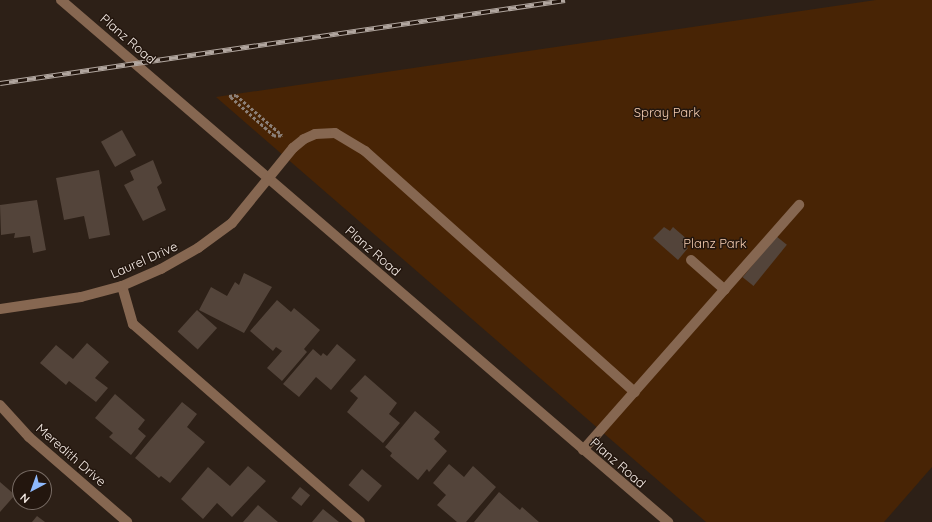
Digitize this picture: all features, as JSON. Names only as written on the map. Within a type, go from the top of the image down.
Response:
[{"type":"street","name":"Planz Road","points":[[61,0],[270,178],[668,522]]},
{"type":"street","name":"Laurel Drive","points":[[0,310],[81,297],[122,286],[161,269],[198,248],[232,223],[293,148],[304,139],[315,134],[335,133],[365,151],[635,392]]},
{"type":"street","points":[[584,450],[799,206]]},
{"type":"street","points":[[691,260],[725,290]]},
{"type":"street","points":[[122,286],[133,324],[360,522]]},
{"type":"street","name":"Meredith Drive","points":[[0,405],[29,437],[127,522]]},
{"type":"path","points":[[236,95],[282,135],[274,136],[229,96],[236,95]]},
{"type":"green space","name":"Planz Park","points":[[876,0],[932,0],[932,467],[884,522],[706,522],[216,97]]},
{"type":"building","points":[[122,130],[136,155],[115,167],[101,142]]},
{"type":"building","points":[[153,160],[162,183],[157,187],[166,210],[143,221],[124,185],[134,180],[130,171]]},
{"type":"building","points":[[99,170],[110,235],[89,239],[84,216],[64,220],[56,178]]},
{"type":"building","points":[[37,200],[46,250],[33,253],[30,236],[14,238],[15,233],[1,235],[0,205]]},
{"type":"building","points":[[664,227],[670,231],[673,227],[688,240],[684,245],[688,248],[678,260],[653,238]]},
{"type":"building","points":[[776,236],[787,245],[754,286],[743,277]]},
{"type":"building","points":[[244,273],[272,287],[244,333],[199,310],[211,287],[227,296],[235,282],[239,285]]},
{"type":"building","points":[[277,300],[291,312],[294,308],[320,330],[304,349],[307,352],[282,381],[267,368],[282,351],[276,347],[273,351],[250,331]]},
{"type":"building","points":[[197,310],[217,328],[198,350],[178,332]]},
{"type":"building","points":[[87,343],[109,362],[95,378],[108,388],[96,402],[69,381],[66,385],[40,363],[56,345],[73,359]]},
{"type":"building","points":[[337,344],[356,360],[331,390],[316,377],[299,397],[283,384],[313,349],[321,356],[323,353],[327,356]]},
{"type":"building","points":[[365,375],[397,403],[389,414],[400,423],[383,443],[347,412],[358,398],[350,391]]},
{"type":"building","points":[[115,394],[145,420],[138,429],[146,436],[131,455],[109,437],[113,433],[95,418]]},
{"type":"building","points":[[182,402],[197,414],[187,427],[205,442],[170,483],[161,476],[159,478],[135,458]]},
{"type":"building","points":[[415,411],[440,432],[434,439],[447,451],[429,472],[427,469],[418,480],[390,456],[392,453],[385,447]]},
{"type":"building","points":[[449,464],[464,477],[473,466],[496,487],[466,522],[457,522],[437,505],[446,495],[433,483]]},
{"type":"building","points":[[248,466],[266,481],[232,517],[217,503],[203,519],[181,499],[208,467],[230,486]]},
{"type":"building","points":[[362,469],[382,486],[368,502],[349,485]]},
{"type":"building","points":[[0,482],[12,492],[12,498],[0,512]]},
{"type":"building","points":[[300,487],[310,495],[301,506],[291,498]]},
{"type":"building","points":[[499,492],[520,510],[522,507],[539,522],[474,522]]},
{"type":"building","points":[[258,505],[278,522],[243,522]]},
{"type":"building","points":[[323,509],[339,522],[312,522]]},
{"type":"building","points":[[37,516],[45,522],[32,522]]},
{"type":"railway","points":[[0,83],[565,0]]},
{"type":"park label","name":"Spray Park","points":[[667,112]]}]
